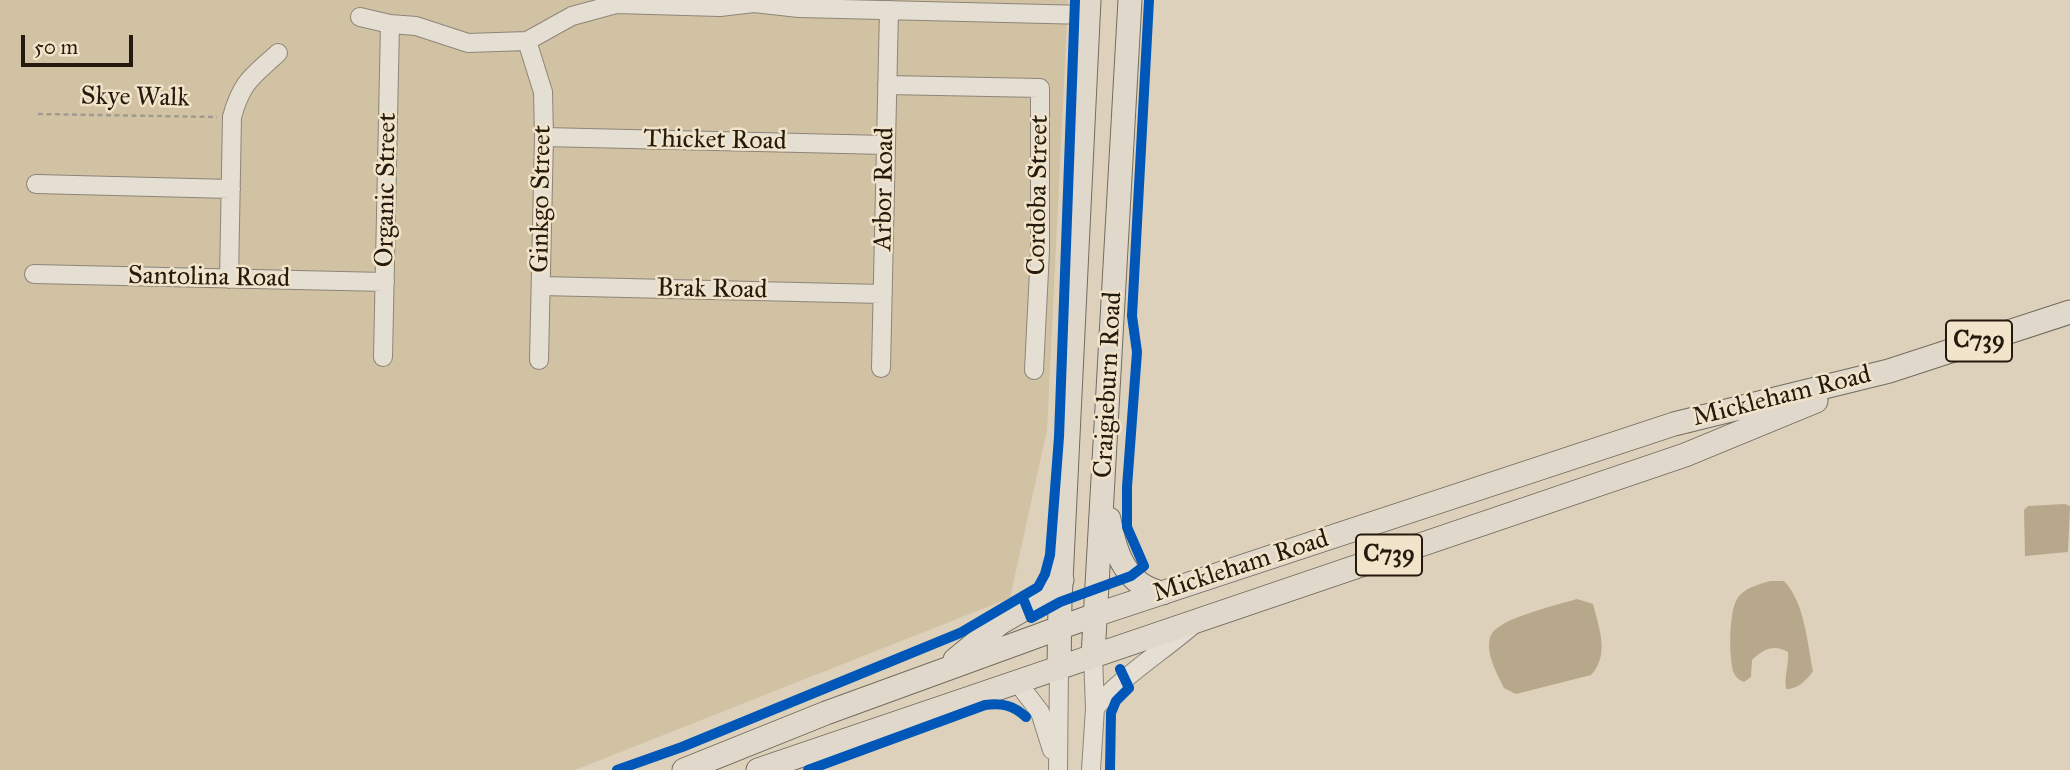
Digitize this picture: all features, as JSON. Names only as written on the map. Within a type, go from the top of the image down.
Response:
[{"type":"main road","name":"Craigieburn Road","points":[[1093,656],[1130,0]]},
{"type":"main road","name":"Craigieburn Road","points":[[1059,668],[1088,8]]},
{"type":"main road","name":"Mickleham Road","points":[[684,770],[827,713],[1095,615],[1674,424],[1889,371],[2070,312]]},
{"type":"main road","name":"Mickleham Road","points":[[758,770],[1685,455],[1889,371]]},
{"type":"main road","points":[[1104,485],[1116,549],[1122,562],[1140,586],[1163,593]]},
{"type":"main road","points":[[942,670],[1000,624],[1045,597],[1062,580]]},
{"type":"street","points":[[360,17],[415,26],[468,43],[527,41],[572,16],[616,4],[720,7],[754,3],[799,9],[889,10],[1088,8]]},
{"type":"street","name":"Arbor Road","points":[[881,368],[889,10]]},
{"type":"street","name":"Organic Street","points":[[383,357],[390,24]]},
{"type":"street","name":"Ginkgo Street","points":[[527,41],[543,92],[539,360]]},
{"type":"street","points":[[229,279],[232,117],[239,93],[246,83],[278,53]]},
{"type":"street","name":"Cordoba Street","points":[[887,85],[1040,88],[1040,251],[1034,370]]},
{"type":"street","name":"Thicket Road","points":[[544,137],[886,145]]},
{"type":"street","points":[[36,184],[231,188]]},
{"type":"street","name":"Santolina Road","points":[[34,274],[385,282]]},
{"type":"street","name":"Brak Road","points":[[541,286],[883,294]]},
{"type":"street","points":[[1095,708],[1116,685],[1201,619]]},
{"type":"street","name":"Craigieburn Road","points":[[1091,770],[1095,708],[1093,656]]},
{"type":"street","name":"Craigieburn Road","points":[[1058,770],[1059,668]]},
{"type":"street","points":[[1017,682],[1040,712],[1058,770]]},
{"type":"shaded area","points":[[0,0],[1068,0],[1047,430],[1010,598],[575,770],[0,770]]},
{"type":"shaded area","points":[[2028,506],[2070,506],[2068,552],[2025,556],[2024,510]]},
{"type":"shaded area","points":[[1770,581],[1784,581],[1791,590],[1801,611],[1807,636],[1813,671],[1801,684],[1790,689],[1786,689],[1788,652],[1778,648],[1769,649],[1752,660],[1751,677],[1744,682],[1737,678],[1733,671],[1730,631],[1736,601],[1747,590]]},
{"type":"shaded area","points":[[1577,599],[1593,604],[1600,632],[1602,650],[1597,667],[1591,675],[1516,694],[1504,688],[1490,655],[1491,635],[1505,623]]},
{"type":"cycle path","points":[[617,770],[682,747],[960,633],[1038,587],[1050,555],[1059,437],[1075,0]]},
{"type":"cycle path","points":[[1023,598],[1031,618],[1060,602],[1131,576],[1144,566],[1127,527],[1127,487],[1137,352],[1132,316],[1149,0]]},
{"type":"cycle path","points":[[1110,770],[1111,713],[1116,701],[1129,688],[1120,669]]},
{"type":"cycle path","points":[[808,770],[985,705],[1007,706],[1026,717]]}]
